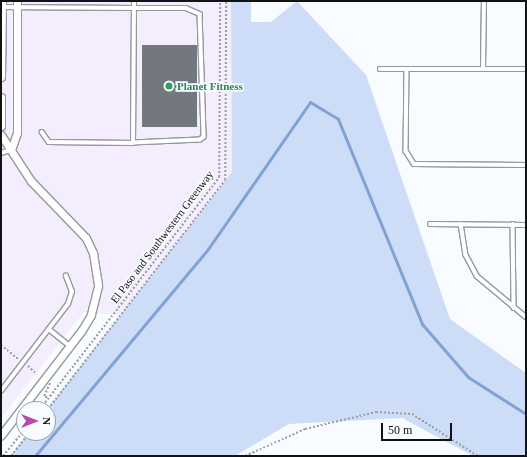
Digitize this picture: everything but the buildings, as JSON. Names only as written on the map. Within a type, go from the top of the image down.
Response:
[{"type":"street","points":[[1,77],[2,1]]},
{"type":"street","points":[[11,150],[17,134],[17,4]]},
{"type":"street","points":[[1,97],[1,126]]},
{"type":"street","points":[[1,135],[31,181],[78,227],[93,253],[98,286],[96,301],[91,315],[70,346],[1,435]]},
{"type":"lane","points":[[133,143],[134,1]]},
{"type":"lane","points":[[483,69],[484,1]]},
{"type":"lane","points":[[1,7],[17,4],[134,8],[186,8],[200,14],[204,137],[194,143],[49,142],[42,132]]},
{"type":"lane","points":[[380,69],[526,70]]},
{"type":"lane","points":[[407,69],[406,152],[414,164],[526,165]]},
{"type":"lane","points":[[1,153],[11,150]]},
{"type":"lane","points":[[430,224],[526,225]]},
{"type":"lane","points":[[461,224],[466,255],[477,276],[526,317]]},
{"type":"lane","points":[[513,224],[514,308]]},
{"type":"lane","points":[[1,391],[71,298],[72,286],[66,276]]},
{"type":"lane","points":[[49,329],[70,346]]},
{"type":"path","name":"El Paso and Southwestern Greenway","points":[[48,399],[219,177],[220,1]]},
{"type":"path","points":[[54,401],[225,180],[226,1]]},
{"type":"path","points":[[1,345],[52,385],[44,396],[48,399]]},
{"type":"path","points":[[245,456],[305,430],[376,412],[412,414],[478,456]]},
{"type":"path","points":[[3,456],[16,440]]},
{"type":"path","points":[[12,456],[23,441]]},
{"type":"shaded area","points":[[1,1],[231,1],[232,172],[120,315],[84,312],[1,418]]},
{"type":"shaded area","points":[[231,1],[251,1],[251,22],[271,22],[297,1],[366,75],[450,319],[526,373],[526,456],[473,456],[402,418],[289,424],[235,456],[10,456],[22,441],[56,441],[56,401],[53,401],[232,172]]},
{"type":"waterway","points":[[35,456],[208,249],[310,102],[338,119],[422,324],[468,377],[526,414]]},
{"type":"place","name":"Planet Fitness","points":[[169,86]]}]
